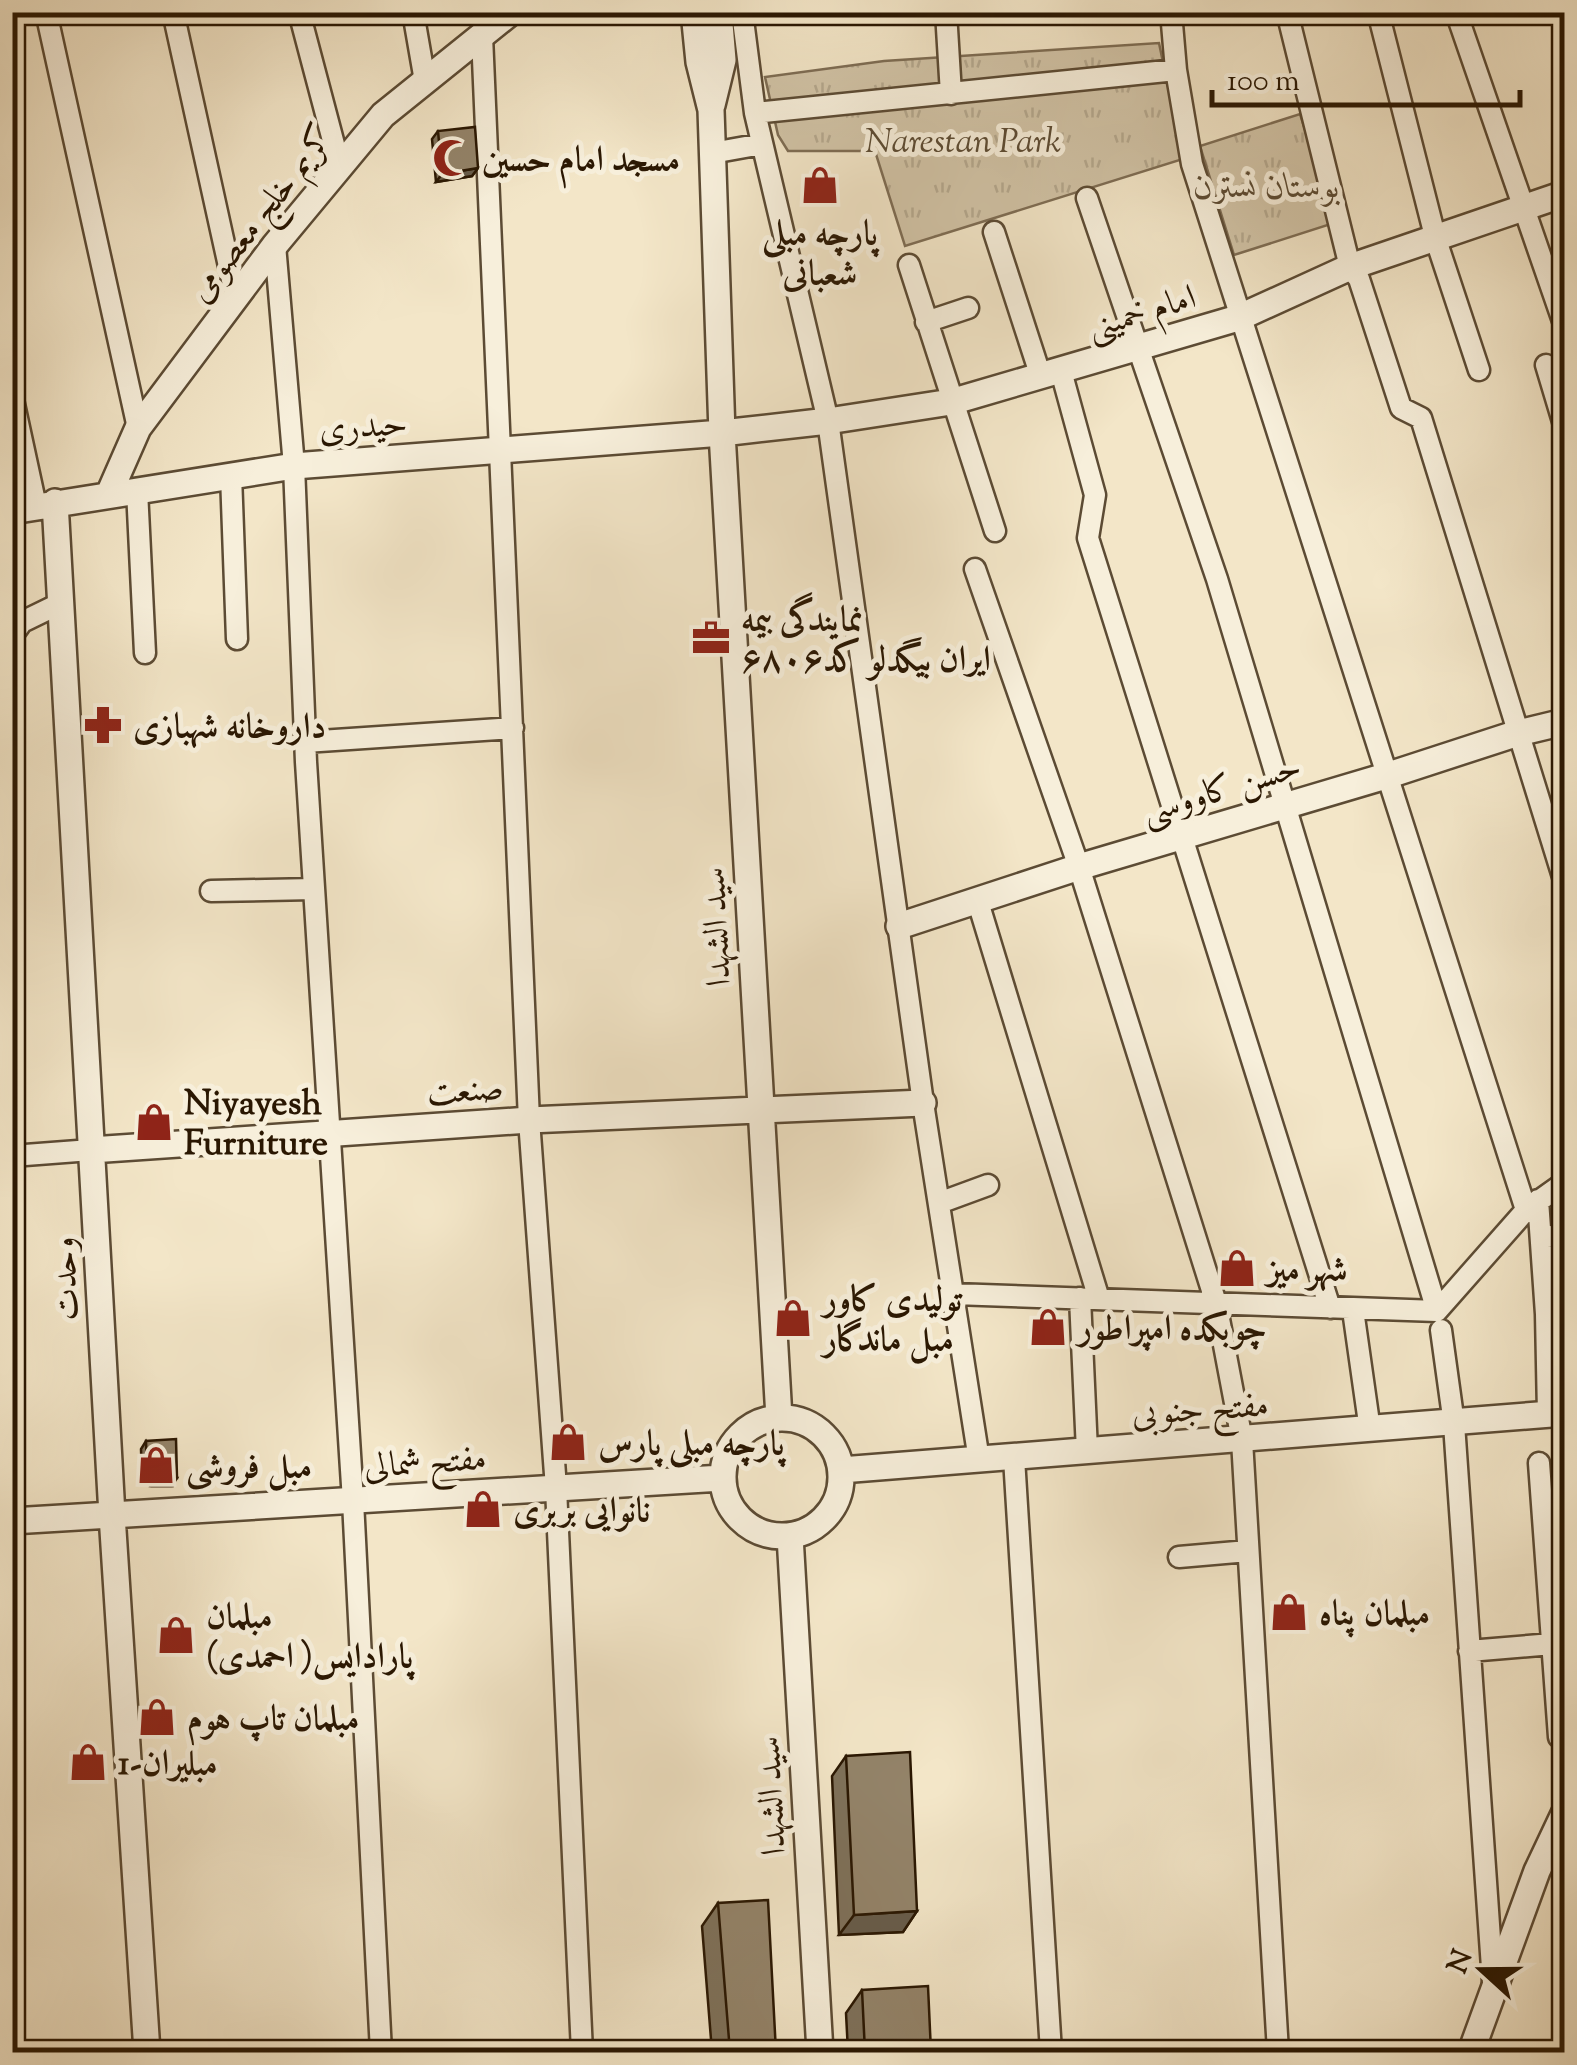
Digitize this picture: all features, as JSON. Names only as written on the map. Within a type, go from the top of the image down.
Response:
[{"type":"street","points":[[46,12],[138,428]]},
{"type":"street","points":[[173,12],[236,298]]},
{"type":"street","points":[[299,12],[340,166]]},
{"type":"street","points":[[414,12],[425,81]]},
{"type":"street","name":"کریم خلج معصومی","points":[[108,494],[138,428],[274,245],[340,166],[383,115],[511,12]]},
{"type":"street","points":[[694,12],[699,62],[711,110]]},
{"type":"street","points":[[711,110],[723,60],[719,12]]},
{"type":"street","points":[[742,12],[755,113],[828,421],[978,1460]]},
{"type":"street","points":[[946,12],[951,94]]},
{"type":"street","points":[[1170,12],[1192,164],[1238,318],[1318,550],[1541,1237],[1556,1414]]},
{"type":"street","points":[[1287,12],[1350,267],[1359,278],[1401,408],[1421,418],[1564,880]]},
{"type":"street","points":[[1378,12],[1436,240],[1479,370]]},
{"type":"street","points":[[1456,12],[1564,324]]},
{"type":"street","points":[[482,36],[529,1120],[556,1488],[582,2052]]},
{"type":"street","points":[[755,113],[1176,70]]},
{"type":"street","name":"سید الشهدا","points":[[711,110],[722,432],[779,1418]]},
{"type":"street","points":[[712,153],[762,144]]},
{"type":"street","name":"امام خمینی","points":[[722,432],[950,402],[1051,374],[1238,318],[1350,267],[1564,194]]},
{"type":"street","points":[[1086,198],[1217,579],[1439,1321],[1454,1424],[1494,1989]]},
{"type":"street","points":[[994,232],[1095,496],[1088,538],[1330,1308]]},
{"type":"street","points":[[274,245],[294,466],[305,742],[352,1502],[380,2052]]},
{"type":"street","points":[[909,266],[995,531]]},
{"type":"street","points":[[926,322],[968,308]]},
{"type":"street","points":[[1546,365],[1564,426]]},
{"type":"street","points":[[12,394],[34,506]]},
{"type":"street","name":"حیدری","points":[[34,506],[294,466],[722,432]]},
{"type":"street","points":[[231,476],[237,639]]},
{"type":"street","points":[[137,490],[145,653]]},
{"type":"street","name":"وحدت","points":[[34,506],[61,603],[112,1515],[147,2052]]},
{"type":"street","points":[[975,569],[1079,867],[1216,1303],[1242,1440],[1278,2052]]},
{"type":"street","points":[[12,636],[22,622],[61,603]]},
{"type":"street","name":"حسن کاووسی","points":[[899,926],[1180,836],[1564,722]]},
{"type":"street","points":[[305,742],[513,728]]},
{"type":"street","points":[[211,891],[314,888]]},
{"type":"street","points":[[978,902],[1090,1299],[1087,1451]]},
{"type":"street","name":"صنعت","points":[[12,1156],[529,1120],[924,1104]]},
{"type":"street","points":[[1439,1321],[1532,1205],[1564,1182]]},
{"type":"street","points":[[939,1203],[988,1185]]},
{"type":"street","points":[[1541,1237],[1564,1235]]},
{"type":"street","points":[[954,1294],[1330,1308],[1439,1321]]},
{"type":"street","points":[[1354,1310],[1370,1430]]},
{"type":"street","name":"مفتح جنوبی","points":[[841,1470],[1556,1414]]},
{"type":"street","points":[[779,1418],[813,1426],[836,1453],[841,1470],[834,1506],[807,1531],[790,1536],[770,1536],[751,1528],[736,1515],[726,1498],[722,1478],[725,1460],[745,1430],[761,1421],[779,1418]]},
{"type":"street","points":[[1014,1458],[1052,2052]]},
{"type":"street","points":[[1539,1463],[1559,1737]]},
{"type":"street","name":"مفتح شمالی","points":[[12,1522],[722,1478]]},
{"type":"street","name":"سید الشهدا","points":[[790,1536],[820,2052]]},
{"type":"street","points":[[1179,1557],[1248,1551]]},
{"type":"street","points":[[1469,1651],[1552,1644]]},
{"type":"street","points":[[1471,2052],[1537,1871],[1564,1814]]},
{"type":"green space","name":"Narestan Park","points":[[1159,43],[1183,159],[905,246],[875,151],[788,151],[778,135],[765,77],[884,61]]},
{"type":"green space","name":"بوستان نسترن","points":[[1300,114],[1334,223],[1234,255],[1200,146]]},
{"type":"building","name":"مسجد امام حسین","points":[[475,127],[478,168],[442,174],[438,131]]},
{"type":"building","name":"مبل فروشی","points":[[176,1439],[177,1478],[157,1478],[147,1473],[146,1441]]},
{"type":"building","points":[[910,1752],[917,1911],[854,1915],[846,1756]]},
{"type":"building","points":[[768,1900],[776,2052],[730,2052],[718,1903]]},
{"type":"building","points":[[928,1986],[931,2052],[865,2052],[862,1990]]},
{"type":"place","name":"مسجد امام حسین","points":[[452,158]]},
{"type":"place","name":"پارچه مبلی شعبانی","points":[[820,185]]},
{"type":"place","name":"نمایندگی بیمه ایران بیگدلو کد۶۸۰۶","points":[[711,638]]},
{"type":"place","name":"داروخانه شهبازی","points":[[103,725]]},
{"type":"place","name":"Niyayesh Furniture","points":[[154,1122]]},
{"type":"place","name":"شهر میز","points":[[1237,1268]]},
{"type":"place","name":"تولیدی کاور مبل ماندگار","points":[[793,1318]]},
{"type":"place","name":"چوبکده امپراطور","points":[[1048,1327]]},
{"type":"place","name":"پارچه مبلی پارس","points":[[568,1442]]},
{"type":"place","name":"مبل فروشی","points":[[156,1465]]},
{"type":"place","name":"نانوایی بربری","points":[[483,1509]]},
{"type":"place","name":"مبلمان پناه","points":[[1289,1612]]},
{"type":"place","name":"مبلمان پارادایس( احمدی)","points":[[176,1635]]},
{"type":"place","name":"مبلمان تاپ هوم","points":[[157,1717]]},
{"type":"place","name":"مبلیران-1","points":[[88,1762]]}]
